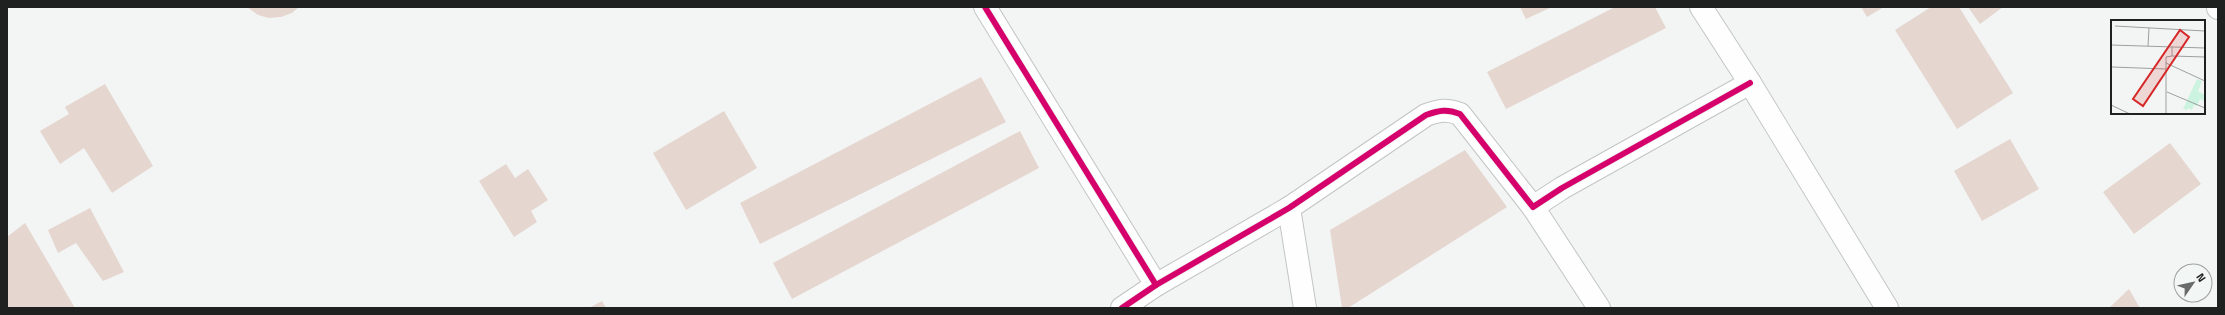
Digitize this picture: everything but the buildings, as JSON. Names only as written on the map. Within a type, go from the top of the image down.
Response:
[{"type":"street","points":[[985,7],[1156,285]]},
{"type":"street","points":[[1701,7],[1750,83],[1887,308]]},
{"type":"street","points":[[1533,208],[1562,188],[1750,83]]},
{"type":"street","points":[[1122,308],[1156,285],[1289,208],[1426,115],[1448,109],[1460,114],[1533,208],[1599,308]]},
{"type":"street","points":[[1289,208],[1305,308]]},
{"type":"cycle path","points":[[985,7],[1156,285]]},
{"type":"cycle path","points":[[1122,308],[1156,285],[1289,208],[1426,115],[1443,111],[1451,111],[1460,114],[1533,207],[1562,188],[1750,83]]}]
